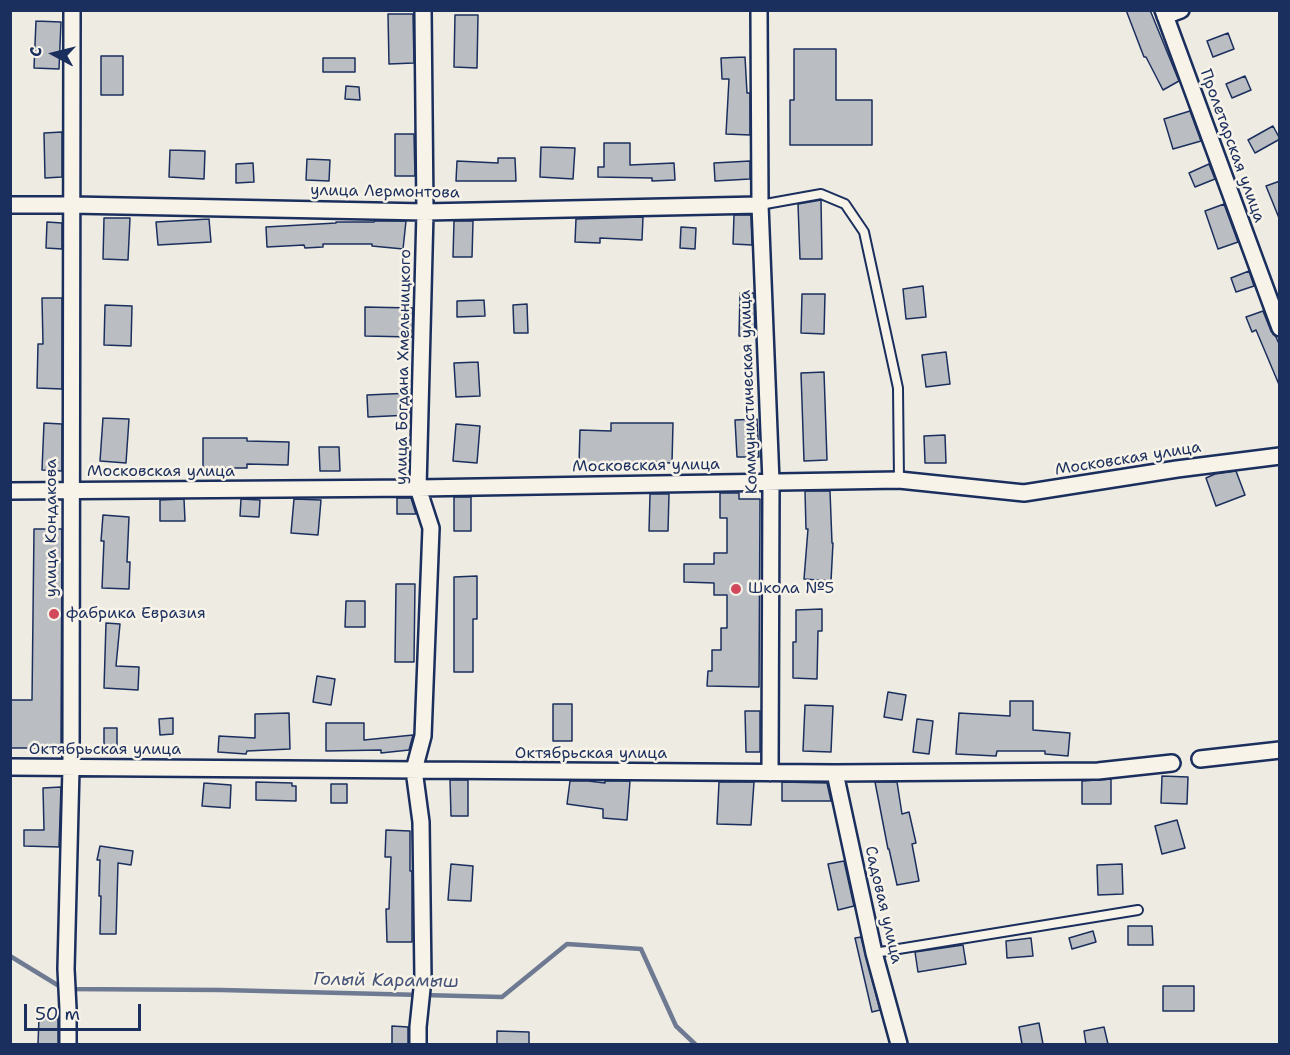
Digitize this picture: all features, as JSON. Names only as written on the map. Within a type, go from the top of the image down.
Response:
[{"type":"street","name":"улица Кондакова","points":[[68,1044],[66,969],[71,768],[72,10]]},
{"type":"street","name":"улица Богдана Хмельницкого","points":[[418,1044],[423,980],[421,822],[414,770],[423,736],[431,528],[418,488],[425,212],[423,10]]},
{"type":"street","name":"Коммунистическая улица","points":[[759,10],[760,205],[771,482],[770,773]]},
{"type":"street","points":[[1164,13],[1181,10]]},
{"type":"street","name":"Пролетарская улица","points":[[1164,13],[1280,328]]},
{"type":"street","name":"улица Лермонтова","points":[[10,205],[425,212],[760,205]]},
{"type":"street","name":"Московская улица","points":[[10,491],[418,488],[899,480],[1024,493],[1176,469],[1280,456]]},
{"type":"street","points":[[1200,759],[1280,750]]},
{"type":"street","name":"Октябрьская улица","points":[[10,767],[835,773],[1098,771],[1172,762]]},
{"type":"street","name":"Садовая улица","points":[[835,773],[874,953],[899,1044]]},
{"type":"lane","points":[[760,205],[821,194],[845,204],[864,232],[898,387],[899,480]]},
{"type":"lane","points":[[874,953],[1137,910]]},
{"type":"building","points":[[1126,10],[1150,10],[1179,81],[1163,90],[1144,57]]},
{"type":"building","points":[[388,14],[413,14],[414,63],[389,64]]},
{"type":"building","points":[[455,15],[478,15],[477,68],[454,67]]},
{"type":"building","points":[[36,21],[61,22],[59,69],[34,68]]},
{"type":"building","points":[[1228,33],[1234,49],[1213,57],[1207,41]]},
{"type":"building","points":[[794,49],[836,49],[836,100],[872,100],[872,145],[790,145],[790,100],[794,100]]},
{"type":"building","points":[[101,56],[123,56],[123,95],[101,95]]},
{"type":"building","points":[[745,57],[747,93],[750,93],[750,135],[726,134],[729,79],[722,79],[721,58]]},
{"type":"building","points":[[323,58],[355,58],[355,72],[323,72]]},
{"type":"building","points":[[1245,76],[1251,90],[1232,98],[1226,84]]},
{"type":"building","points":[[346,86],[359,87],[360,100],[345,99]]},
{"type":"building","points":[[1190,111],[1201,141],[1173,149],[1164,119]]},
{"type":"building","points":[[1273,126],[1280,139],[1255,153],[1248,140]]},
{"type":"building","points":[[62,132],[62,177],[45,178],[44,133]]},
{"type":"building","points":[[395,134],[414,134],[415,176],[395,176]]},
{"type":"building","points":[[604,143],[630,143],[630,165],[674,163],[675,180],[652,181],[652,178],[598,177],[598,167],[604,167]]},
{"type":"building","points":[[541,147],[575,148],[573,179],[540,177]]},
{"type":"building","points":[[170,150],[205,151],[204,179],[169,177]]},
{"type":"building","points":[[498,158],[515,158],[516,181],[456,181],[457,161],[498,163]]},
{"type":"building","points":[[307,159],[330,160],[329,181],[306,180]]},
{"type":"building","points":[[750,161],[750,179],[715,181],[714,163]]},
{"type":"building","points":[[253,163],[254,182],[236,183],[236,164]]},
{"type":"building","points":[[1209,164],[1215,179],[1195,187],[1189,173]]},
{"type":"building","points":[[1280,181],[1280,218],[1279,218],[1266,186]]},
{"type":"building","points":[[821,200],[822,259],[800,259],[798,204]]},
{"type":"building","points":[[1224,204],[1238,242],[1218,249],[1205,211]]},
{"type":"building","points":[[734,215],[751,215],[752,245],[733,244]]},
{"type":"building","points":[[643,217],[642,240],[600,238],[600,243],[575,242],[576,219]]},
{"type":"building","points":[[104,218],[130,218],[128,260],[103,259]]},
{"type":"building","points":[[209,219],[211,242],[158,245],[156,222]]},
{"type":"building","points":[[406,221],[403,249],[372,246],[372,244],[323,244],[323,247],[305,248],[304,245],[267,247],[266,227]]},
{"type":"building","points":[[454,221],[473,221],[472,257],[453,257]]},
{"type":"building","points":[[47,222],[62,223],[62,249],[46,248]]},
{"type":"building","points":[[681,227],[696,228],[695,249],[680,248]]},
{"type":"building","points":[[1249,271],[1254,286],[1236,292],[1231,278]]},
{"type":"building","points":[[923,286],[926,317],[906,319],[903,289]]},
{"type":"building","points":[[740,293],[754,293],[755,337],[739,336]]},
{"type":"building","points":[[802,294],[825,294],[824,334],[801,333]]},
{"type":"building","points":[[42,298],[62,298],[62,389],[37,388],[38,344],[43,344]]},
{"type":"building","points":[[484,300],[485,316],[457,317],[457,301]]},
{"type":"building","points":[[527,304],[528,333],[514,333],[513,305]]},
{"type":"building","points":[[105,305],[132,306],[131,346],[104,345]]},
{"type":"building","points":[[365,307],[413,308],[412,337],[365,336]]},
{"type":"building","points":[[1263,311],[1280,346],[1280,387],[1256,330],[1252,332],[1246,317]]},
{"type":"building","points":[[946,352],[950,384],[926,387],[922,355]]},
{"type":"building","points":[[478,362],[480,396],[456,397],[454,363]]},
{"type":"building","points":[[824,372],[827,460],[804,461],[801,373]]},
{"type":"building","points":[[411,393],[410,415],[368,417],[367,395]]},
{"type":"building","points":[[103,418],[129,419],[126,463],[100,461]]},
{"type":"building","points":[[757,419],[759,457],[737,457],[735,420]]},
{"type":"building","points":[[44,423],[62,424],[62,471],[42,470]]},
{"type":"building","points":[[611,423],[673,423],[672,463],[644,462],[644,466],[579,464],[580,430],[611,431]]},
{"type":"building","points":[[456,424],[480,426],[477,463],[453,461]]},
{"type":"building","points":[[945,435],[946,463],[925,463],[924,436]]},
{"type":"building","points":[[203,438],[247,438],[247,441],[289,442],[288,465],[247,464],[247,468],[203,468]]},
{"type":"building","points":[[319,447],[339,447],[340,471],[320,471]]},
{"type":"building","points":[[1236,471],[1245,495],[1216,506],[1206,478],[1215,474]]},
{"type":"building","points":[[805,491],[830,491],[833,543],[831,581],[804,579],[808,529],[806,529]]},
{"type":"building","name":"Школа №5","points":[[720,493],[739,493],[739,499],[760,499],[759,687],[707,686],[708,671],[712,671],[712,650],[721,650],[721,628],[727,628],[727,595],[714,595],[714,583],[684,582],[684,564],[714,564],[714,553],[727,553],[727,518],[720,518]]},
{"type":"building","points":[[650,494],[669,494],[668,531],[649,531]]},
{"type":"building","points":[[454,497],[471,497],[471,531],[454,531]]},
{"type":"building","points":[[397,498],[411,498],[416,514],[397,514]]},
{"type":"building","points":[[184,499],[185,521],[160,521],[160,500]]},
{"type":"building","points":[[241,499],[260,500],[259,517],[240,516]]},
{"type":"building","points":[[294,499],[321,500],[318,535],[291,533]]},
{"type":"building","points":[[103,515],[129,517],[127,562],[130,562],[129,589],[102,588]]},
{"type":"building","name":"фабрика Евразия","points":[[34,529],[62,529],[61,748],[10,748],[10,700],[32,700]]},
{"type":"building","points":[[477,576],[477,619],[473,619],[473,672],[454,672],[454,577]]},
{"type":"building","points":[[396,584],[415,584],[414,662],[395,662]]},
{"type":"building","points":[[346,601],[365,601],[365,627],[345,627]]},
{"type":"building","points":[[822,609],[822,631],[818,631],[817,679],[793,678],[796,610]]},
{"type":"building","points":[[106,623],[120,624],[116,666],[139,667],[138,690],[104,688]]},
{"type":"building","points":[[317,676],[335,679],[331,705],[313,702]]},
{"type":"building","points":[[888,692],[906,695],[902,720],[884,717]]},
{"type":"building","points":[[1010,701],[1033,701],[1033,730],[1070,733],[1068,756],[1045,754],[1045,751],[997,751],[996,756],[956,754],[959,713],[1010,716]]},
{"type":"building","points":[[553,704],[572,704],[572,741],[553,741]]},
{"type":"building","points":[[805,705],[833,706],[831,752],[803,751]]},
{"type":"building","points":[[745,711],[760,711],[760,752],[746,752]]},
{"type":"building","points":[[289,713],[290,749],[247,751],[246,754],[218,752],[219,736],[255,738],[255,714]]},
{"type":"building","points":[[173,718],[173,734],[160,735],[159,719]]},
{"type":"building","points":[[917,719],[933,721],[929,754],[913,752]]},
{"type":"building","points":[[326,723],[364,723],[364,740],[413,735],[409,750],[381,753],[381,750],[326,751]]},
{"type":"building","points":[[104,728],[117,728],[117,752],[104,751]]},
{"type":"building","points":[[1162,776],[1188,777],[1187,804],[1161,803]]},
{"type":"building","points":[[1111,779],[1111,804],[1082,804],[1082,781]]},
{"type":"building","points":[[450,780],[468,780],[468,816],[451,816]]},
{"type":"building","points":[[570,781],[605,783],[605,781],[630,781],[627,820],[603,818],[603,809],[567,804]]},
{"type":"building","points":[[256,782],[292,783],[292,786],[296,786],[296,801],[256,800]]},
{"type":"building","points":[[719,782],[754,782],[751,825],[717,824]]},
{"type":"building","points":[[782,782],[827,783],[831,801],[782,801]]},
{"type":"building","points":[[875,782],[897,782],[902,814],[909,812],[916,843],[912,844],[919,881],[897,885]]},
{"type":"building","points":[[204,783],[231,785],[230,808],[202,806]]},
{"type":"building","points":[[331,784],[347,784],[347,803],[331,803]]},
{"type":"building","points":[[61,787],[59,847],[24,846],[24,830],[44,830],[43,788]]},
{"type":"building","points":[[1177,820],[1185,848],[1162,854],[1155,826]]},
{"type":"building","points":[[386,830],[410,831],[412,942],[387,942],[386,909],[389,909],[391,857],[385,857]]},
{"type":"building","points":[[100,846],[133,851],[131,865],[118,863],[116,934],[100,934],[100,860],[97,860]]},
{"type":"building","points":[[844,861],[854,906],[838,910],[828,864]]},
{"type":"building","points":[[451,864],[473,866],[471,901],[448,900]]},
{"type":"building","points":[[1122,864],[1123,894],[1098,895],[1097,865]]},
{"type":"building","points":[[1128,926],[1152,926],[1153,945],[1128,945]]},
{"type":"building","points":[[1093,931],[1096,942],[1072,949],[1069,938]]},
{"type":"building","points":[[861,937],[880,1010],[872,1012],[855,938]]},
{"type":"building","points":[[1031,938],[1033,956],[1007,958],[1006,941]]},
{"type":"building","points":[[963,945],[966,964],[918,972],[915,952]]},
{"type":"building","points":[[1163,986],[1194,986],[1194,1011],[1163,1011]]},
{"type":"building","points":[[39,1018],[58,1019],[58,1044],[38,1044]]},
{"type":"building","points":[[1039,1023],[1043,1044],[1022,1044],[1019,1027]]},
{"type":"building","points":[[392,1026],[408,1027],[408,1044],[392,1044]]},
{"type":"building","points":[[1104,1027],[1108,1044],[1086,1044],[1084,1031]]},
{"type":"building","points":[[497,1031],[529,1032],[529,1044],[497,1044]]},
{"type":"waterway","name":"Голый Карамыш","points":[[10,956],[64,989],[222,990],[502,997],[567,944],[641,949],[676,1026],[695,1044]]},
{"type":"place","name":"Школа №5","points":[[736,589]]},
{"type":"place","name":"фабрика Евразия","points":[[54,614]]}]
